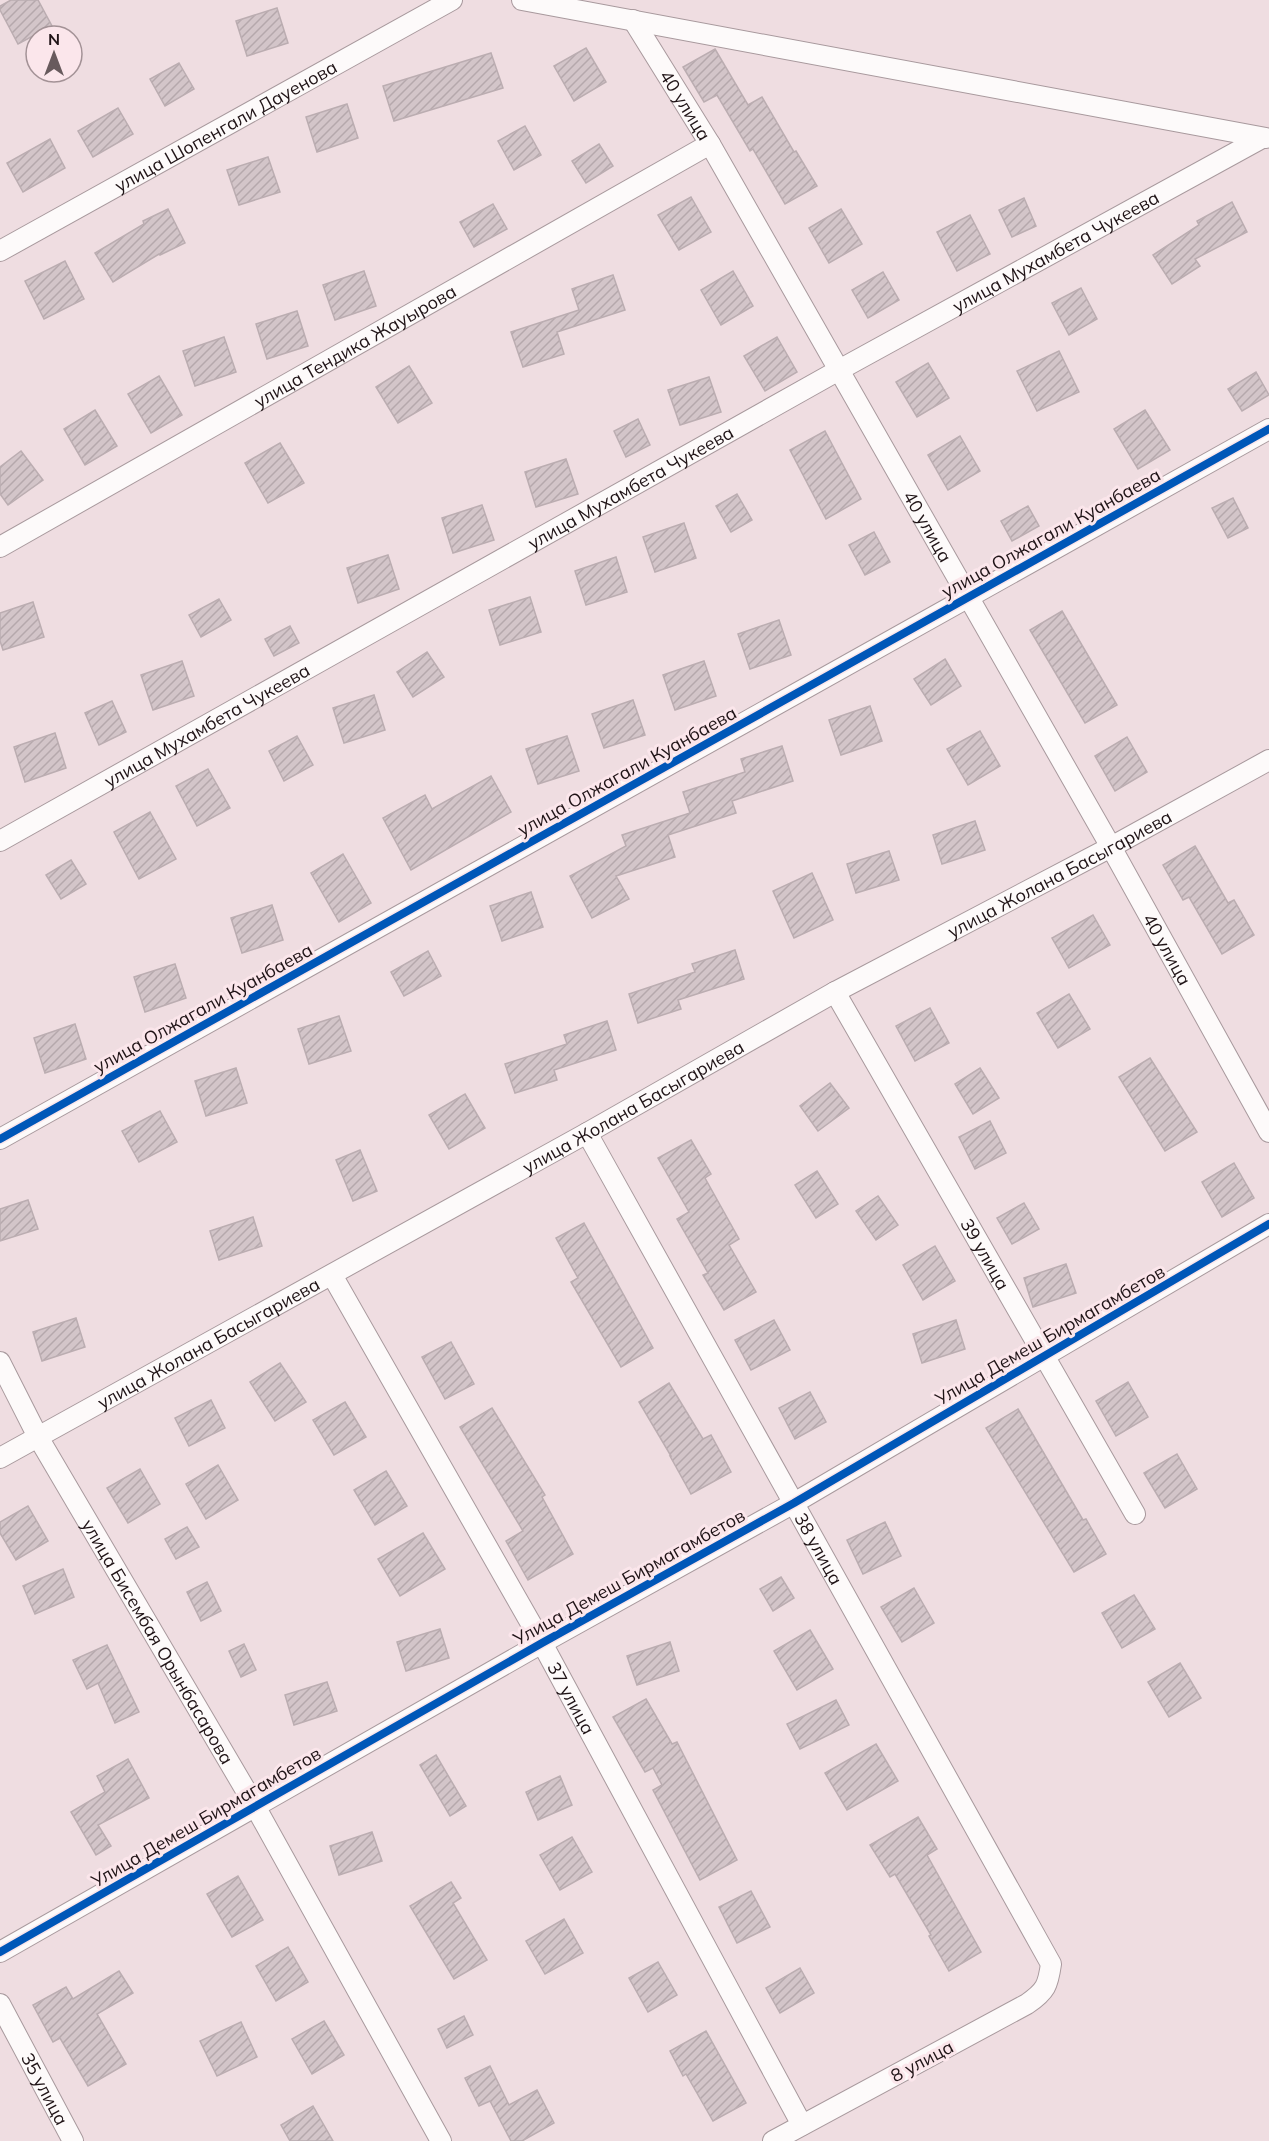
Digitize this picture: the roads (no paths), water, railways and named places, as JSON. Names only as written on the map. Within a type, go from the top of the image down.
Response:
[{"type":"street","name":"улица Шопенгали Дауенова","points":[[0,251],[452,0]]},
{"type":"street","points":[[522,0],[1265,138]]},
{"type":"street","name":"40 улица","points":[[633,20],[710,144],[1111,847],[1269,1132]]},
{"type":"street","name":"улица Мухамбета Чукеева","points":[[0,841],[839,370],[1265,138]]},
{"type":"street","name":"улица Тендика Жауырова","points":[[0,547],[710,144]]},
{"type":"street","name":"улица Олжагали Куанбаева","points":[[0,1139],[1269,429]]},
{"type":"street","name":"улица Жолана Басыгариева","points":[[0,1458],[587,1133],[835,992],[1111,847],[1269,760]]},
{"type":"street","name":"39 улица","points":[[835,992],[1135,1514]]},
{"type":"street","name":"38 улица","points":[[587,1133],[1051,1964]]},
{"type":"street","name":"Улица Демеш Бирмагамбетов","points":[[0,1952],[542,1643],[794,1503],[1269,1224]]},
{"type":"street","name":"37 улица","points":[[332,1275],[542,1643],[802,2125]]},
{"type":"street","name":"улица Бисембая Орынбасарова","points":[[0,1362],[38,1437],[255,1806],[441,2141]]},
{"type":"street","name":"8 улица","points":[[773,2141],[1027,2004],[1042,1994],[1049,1980],[1051,1964]]},
{"type":"street","name":"35 улица","points":[[0,2004],[73,2141]]}]
